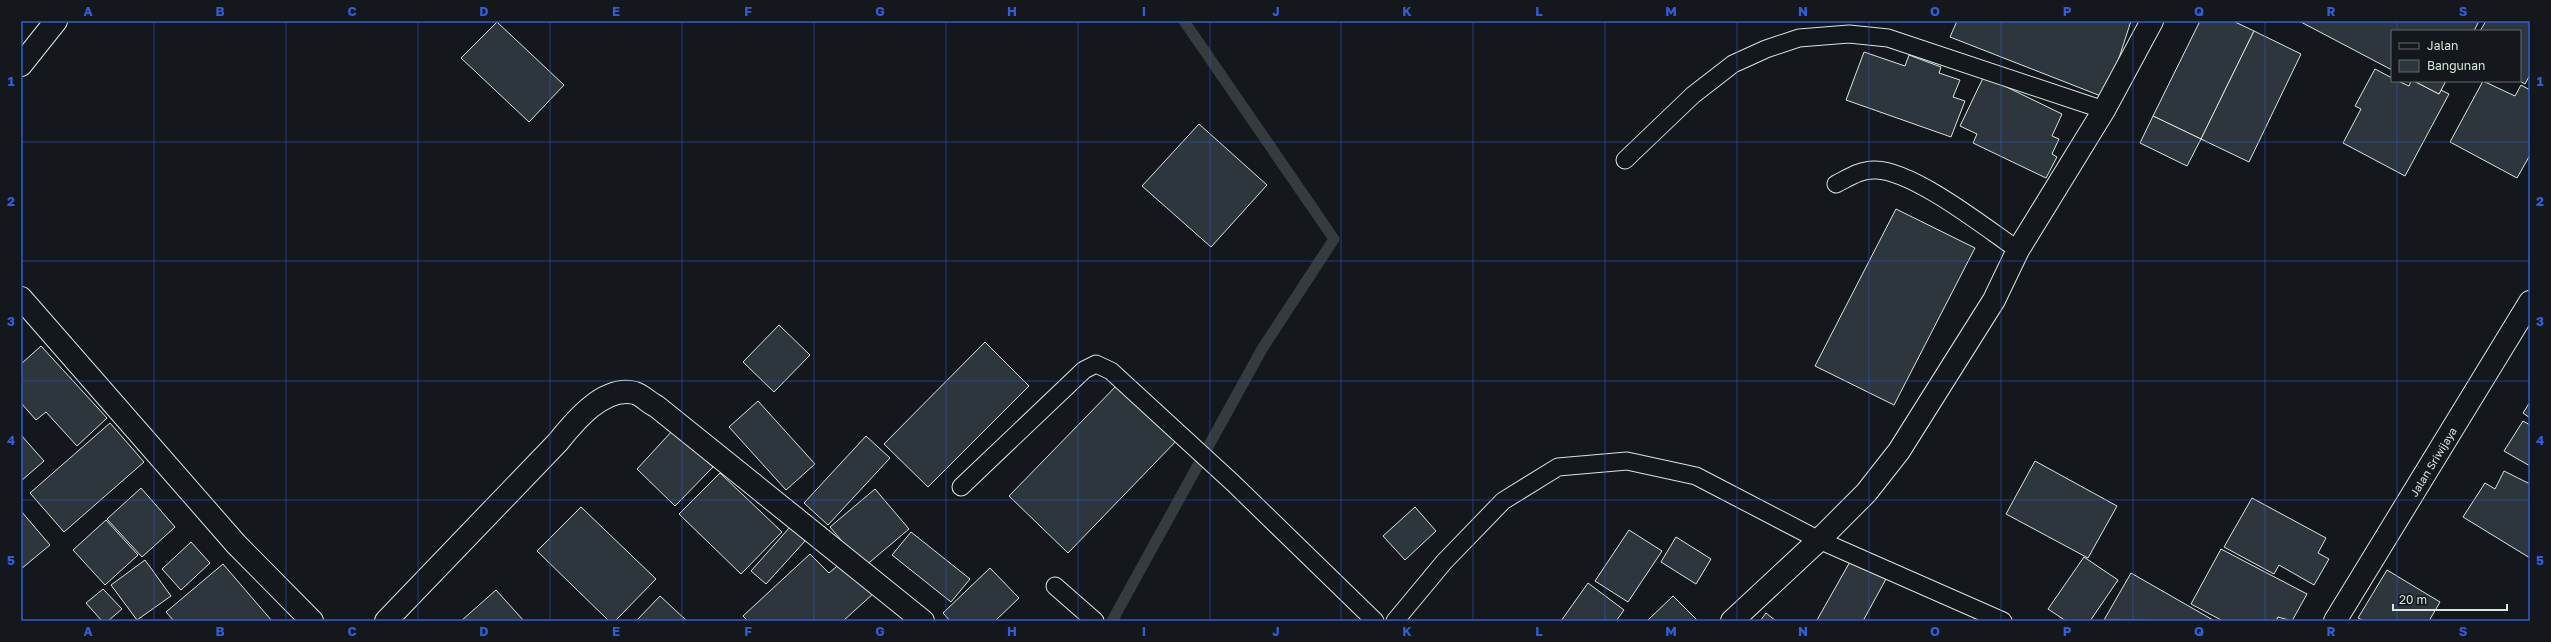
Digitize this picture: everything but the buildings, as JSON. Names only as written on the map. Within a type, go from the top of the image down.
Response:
[{"type":"street","points":[[21,65],[56,21]]},
{"type":"street","points":[[1732,621],[1819,540],[1866,493],[1899,451],[1994,300],[2018,250],[2104,110],[2152,21]]},
{"type":"street","points":[[21,298],[236,544],[312,621]]},
{"type":"street","name":"Jalan Sriwijaya","points":[[2335,621],[2530,302]]},
{"type":"street","points":[[386,621],[558,442],[580,415],[603,399],[621,393],[635,393],[656,406],[923,621]]},
{"type":"lane","points":[[1625,160],[1693,95],[1733,64],[1766,49],[1800,38],[1849,34],[1888,38],[2104,110]]},
{"type":"lane","points":[[1836,184],[1856,174],[1876,170],[1896,175],[1920,185],[2018,250]]},
{"type":"lane","points":[[961,487],[1084,370],[1096,364],[1111,371],[1234,483],[1375,621]]},
{"type":"lane","points":[[1395,621],[1444,562],[1503,501],[1558,467],[1627,461],[1696,476],[1819,540],[2003,621]]},
{"type":"lane","points":[[1055,586],[1094,621]]},
{"type":"waterway","points":[[1112,621],[1262,349],[1334,239],[1184,21]]}]
